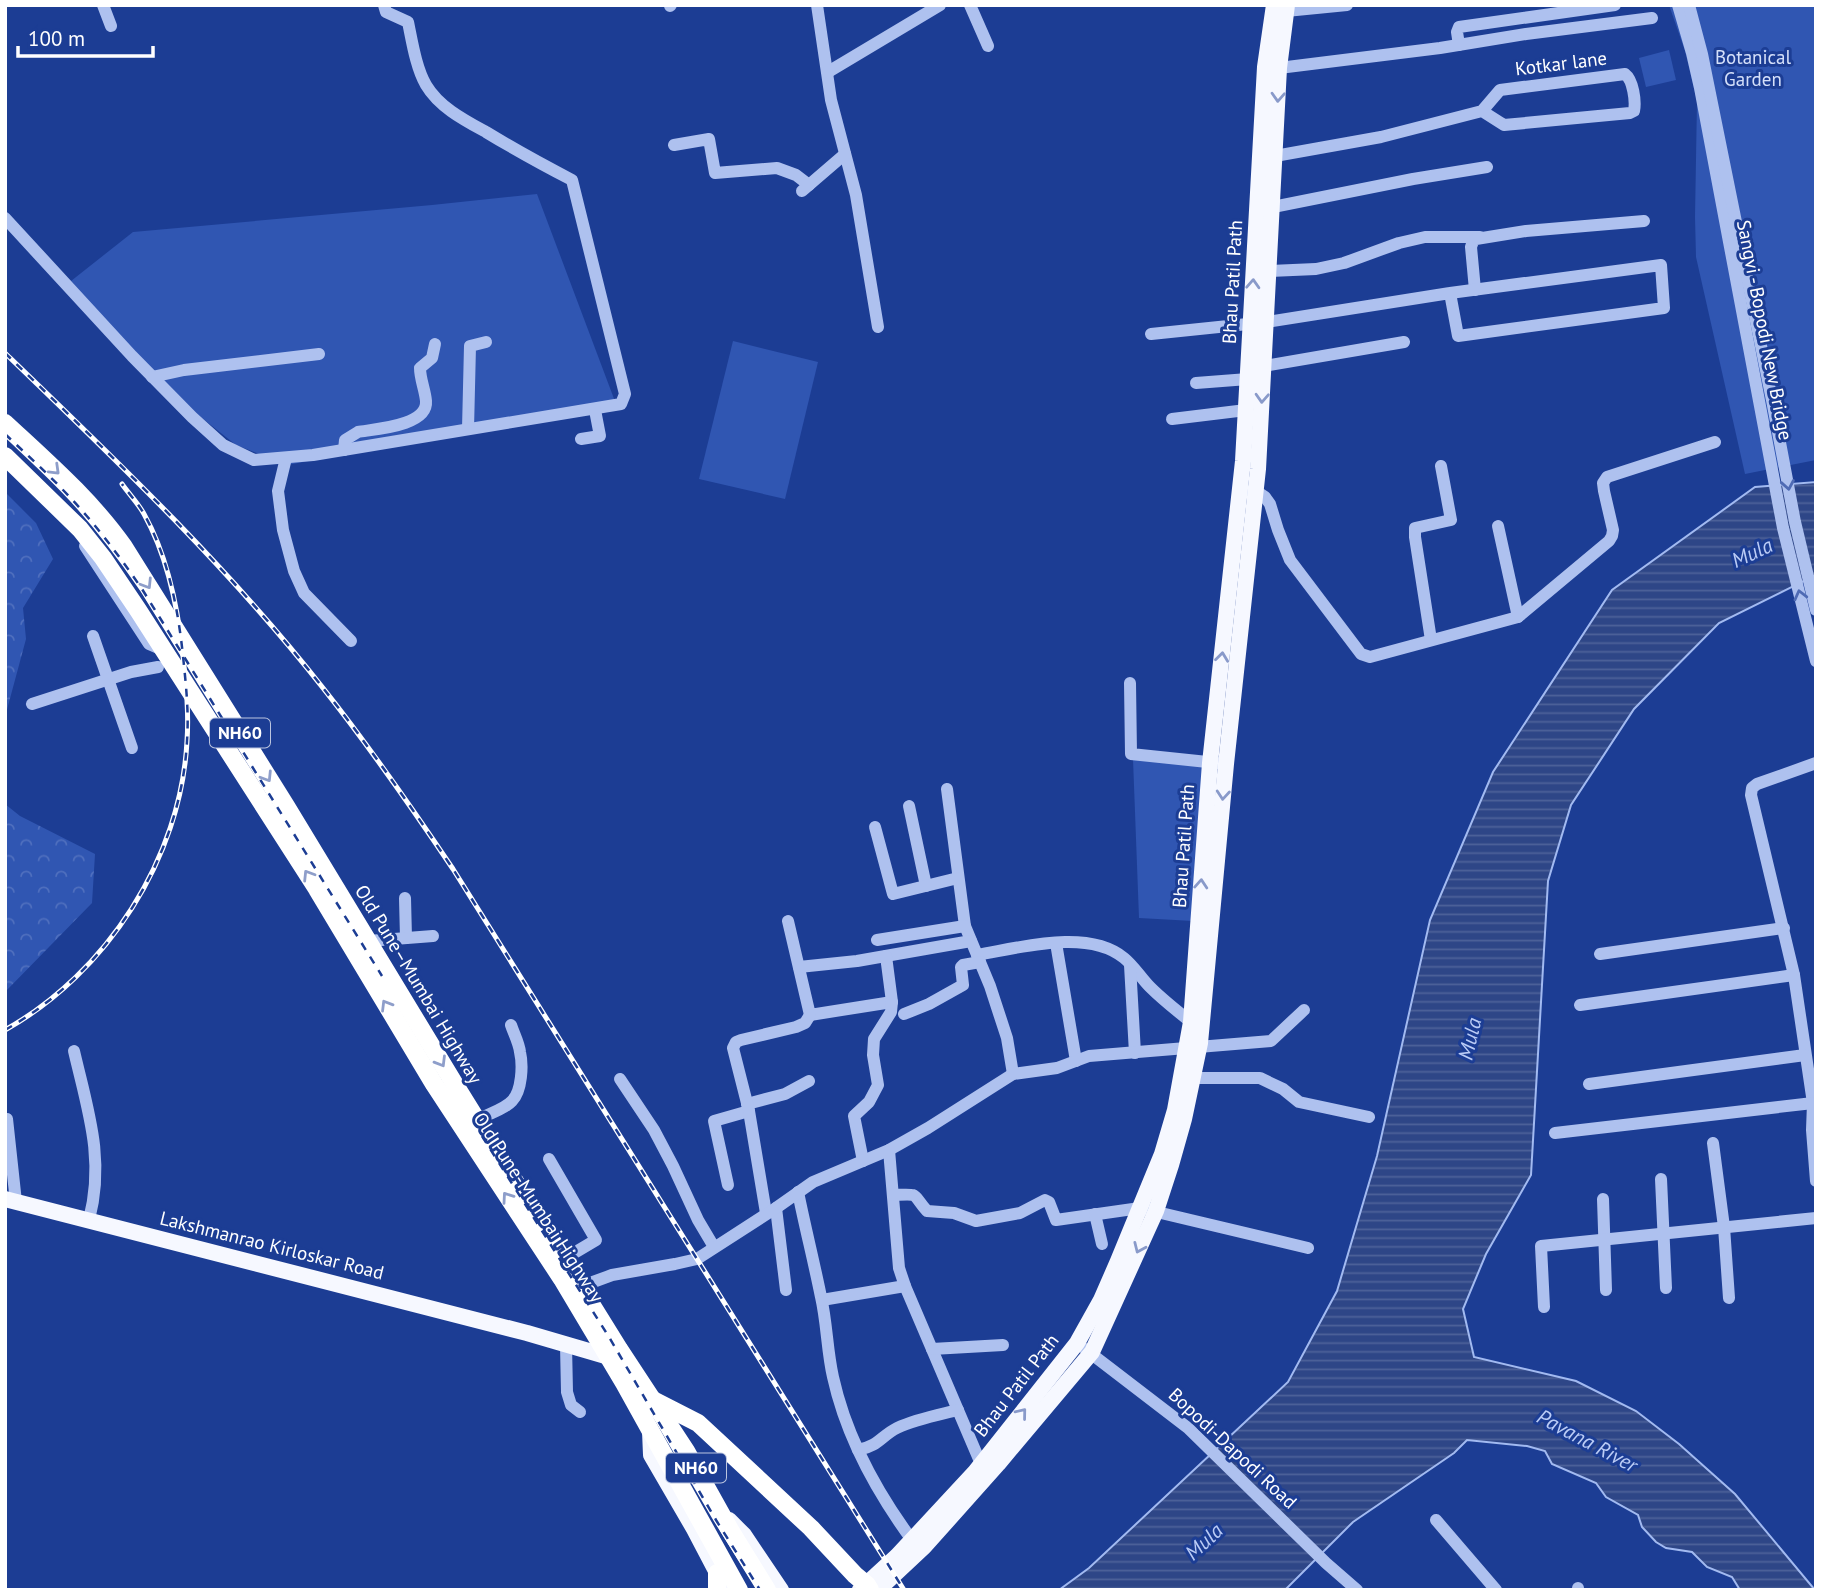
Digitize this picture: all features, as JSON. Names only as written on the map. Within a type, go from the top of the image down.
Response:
[{"type":"highway","name":"Old Pune–Mumbai Highway","points":[[5,423],[81,495],[124,547],[564,1259],[577,1292],[615,1355],[652,1399],[686,1451],[767,1590]]},
{"type":"highway","name":"Old Pune–Mumbai Highway","points":[[5,456],[80,529],[103,558],[161,659],[186,685],[344,933]]},
{"type":"highway","points":[[186,685],[203,675]]},
{"type":"highway","name":"Old Pune-Mumbai Highway","points":[[344,933],[424,1067],[577,1292]]},
{"type":"highway","name":"NH60","points":[[615,1355],[650,1431],[739,1590]]},
{"type":"highway","points":[[652,1399],[698,1423],[811,1528],[865,1586]]},
{"type":"highway","points":[[686,1451],[695,1441],[718,1441]]},
{"type":"main road","name":"Bhau Patil Path","points":[[865,1586],[924,1547],[998,1464],[1091,1352],[1181,1131],[1192,1079],[1191,1022],[1248,490],[1264,366],[1259,323],[1272,67],[1280,8]]},
{"type":"main road","name":"Bhau Patil Path","points":[[1248,490],[1248,379],[1269,271],[1273,207],[1267,156]]},
{"type":"main road","name":"Bhau Patil Path","points":[[865,1586],[912,1540],[981,1464],[1077,1343],[1148,1210],[1192,1048],[1218,764]]},
{"type":"main road","name":"Lakshmanrao Kirloskar Road","points":[[11,1200],[566,1345],[615,1355]]},
{"type":"main road","points":[[650,1431],[651,1455],[694,1529],[717,1581],[726,1590]]},
{"type":"main road","points":[[722,1513],[744,1535],[781,1590]]},
{"type":"street","points":[[103,5],[111,26]]},
{"type":"street","points":[[5,218],[192,417],[223,445],[254,460],[344,450],[621,404],[625,394],[572,180],[517,151],[444,105],[423,79],[408,22],[386,12],[384,5]]},
{"type":"street","points":[[817,5],[831,100],[856,195],[878,327]]},
{"type":"street","points":[[828,72],[940,5]]},
{"type":"street","points":[[970,5],[989,46]]},
{"type":"street","points":[[1280,8],[1347,5]]},
{"type":"street","points":[[1459,45],[1459,27],[1615,5]]},
{"type":"street","name":"Sangvi - Bopodi New Bridge","points":[[1678,5],[1700,88],[1783,528],[1816,661]]},
{"type":"street","name":"Sangvi - Bopodi New Bridge","points":[[1689,5],[1702,54],[1795,523],[1816,610]]},
{"type":"street","points":[[1272,67],[1652,18]]},
{"type":"street","name":"Kotkar lane","points":[[1267,156],[1381,137],[1482,111],[1500,90],[1625,75],[1630,79],[1635,107],[1630,113],[1504,125],[1482,111]]},
{"type":"street","points":[[674,145],[709,139],[715,173],[777,168],[796,175],[805,188],[845,154]]},
{"type":"street","points":[[1273,207],[1487,167]]},
{"type":"street","points":[[1269,271],[1316,269],[1344,263],[1399,243],[1425,237],[1480,237],[1644,221]]},
{"type":"street","points":[[1475,290],[1471,247],[1473,241],[1480,237]]},
{"type":"street","points":[[1151,334],[1259,323],[1450,293],[1661,265],[1664,308],[1458,336],[1450,293]]},
{"type":"street","points":[[468,429],[470,346],[486,342]]},
{"type":"street","points":[[1264,366],[1404,342]]},
{"type":"street","points":[[344,450],[344,442],[354,434],[397,426],[424,411],[426,403],[420,368],[432,358],[435,344]]},
{"type":"street","points":[[152,377],[184,370],[319,354]]},
{"type":"street","points":[[1196,383],[1248,379]]},
{"type":"street","points":[[580,439],[600,436],[595,410]]},
{"type":"street","points":[[1172,419],[1246,410]]},
{"type":"street","points":[[1248,490],[1265,497],[1290,560],[1361,654],[1370,657],[1518,617],[1609,541],[1613,530],[1603,483],[1607,477],[1715,442]]},
{"type":"street","points":[[286,458],[278,491],[294,571],[304,593],[351,641]]},
{"type":"street","points":[[1431,640],[1415,528],[1451,520],[1441,466]]},
{"type":"street","points":[[1498,526],[1518,617]]},
{"type":"street","points":[[93,636],[132,748]]},
{"type":"street","points":[[32,704],[131,672],[161,659]]},
{"type":"street","points":[[1130,683],[1131,754],[1218,764]]},
{"type":"street","points":[[1816,763],[1757,784],[1752,788],[1751,795],[1794,975],[1813,1103],[1816,1181]]},
{"type":"street","points":[[947,789],[965,926],[1007,1038],[1013,1074]]},
{"type":"street","points":[[909,806],[926,886]]},
{"type":"street","points":[[875,827],[893,894],[958,878]]},
{"type":"street","points":[[405,898],[406,938]]},
{"type":"street","points":[[786,1290],[771,1211],[733,1048],[741,1040],[796,1027],[805,1023],[810,1015],[788,921]]},
{"type":"street","points":[[877,940],[965,926]]},
{"type":"street","points":[[1600,954],[1784,928]]},
{"type":"street","points":[[368,941],[433,936]]},
{"type":"street","points":[[799,967],[886,956],[971,941]]},
{"type":"street","points":[[904,1014],[963,985],[961,967],[978,958],[1056,943],[1088,943],[1106,947],[1124,958],[1150,987],[1191,1022]]},
{"type":"street","points":[[1056,943],[1076,1061]]},
{"type":"street","points":[[863,1161],[854,1116],[869,1102],[878,1085],[873,1055],[874,1039],[891,1012],[892,1002],[886,956]]},
{"type":"street","points":[[1130,965],[1135,1053]]},
{"type":"street","points":[[1580,1005],[1794,975]]},
{"type":"street","points":[[810,1015],[892,1002]]},
{"type":"street","points":[[577,1292],[612,1275],[697,1259],[813,1182],[889,1150],[1013,1074],[1057,1068],[1089,1056],[1271,1041],[1304,1010]]},
{"type":"street","points":[[477,1120],[512,1101],[516,1094],[521,1062],[511,1025]]},
{"type":"street","points":[[74,1051],[96,1159],[95,1194],[89,1220]]},
{"type":"street","points":[[1589,1084],[1805,1055]]},
{"type":"street","points":[[1192,1079],[1261,1078],[1283,1089],[1299,1102],[1369,1117]]},
{"type":"street","points":[[620,1079],[654,1130],[698,1220],[715,1247]]},
{"type":"street","points":[[727,1185],[714,1121],[785,1094],[809,1081]]},
{"type":"street","points":[[1555,1133],[1813,1103]]},
{"type":"street","points":[[8,1119],[11,1200]]},
{"type":"street","points":[[1713,1143],[1724,1227],[1729,1298]]},
{"type":"street","points":[[889,1150],[899,1268],[981,1464]]},
{"type":"street","points":[[549,1159],[596,1240],[564,1259]]},
{"type":"street","points":[[1661,1179],[1666,1288]]},
{"type":"street","points":[[798,1192],[822,1300],[833,1377],[853,1440],[878,1489],[912,1540]]},
{"type":"street","points":[[894,1195],[912,1194],[917,1196],[927,1211],[954,1213],[975,1221],[1020,1213],[1045,1199],[1049,1202],[1056,1220],[1148,1210],[1308,1248]]},
{"type":"street","points":[[1603,1199],[1606,1290]]},
{"type":"street","points":[[1095,1214],[1102,1244]]},
{"type":"street","points":[[1544,1307],[1541,1246],[1816,1218]]},
{"type":"street","points":[[822,1300],[905,1286]]},
{"type":"street","name":"Bopodi-Dapodi Road","points":[[1077,1343],[1188,1428],[1357,1590]]},
{"type":"street","points":[[566,1345],[567,1392],[571,1405],[580,1412]]},
{"type":"street","points":[[932,1349],[1003,1345]]},
{"type":"street","points":[[858,1450],[868,1448],[893,1430],[912,1421],[958,1410]]},
{"type":"street","points":[[1436,1520],[1496,1590]]},
{"type":"green space","name":"Botanical Garden","points":[[1669,5],[1816,5],[1816,460],[1745,474],[1696,257],[1697,101],[1685,51]]},
{"type":"green space","points":[[1669,50],[1676,80],[1646,87],[1639,58]]},
{"type":"green space","points":[[537,194],[616,404],[287,465],[236,445],[159,384],[71,281],[133,232]]},
{"type":"green space","points":[[733,341],[818,362],[785,499],[699,479]]},
{"type":"green space","points":[[5,492],[36,523],[53,559],[23,608],[26,639],[5,717]]},
{"type":"green space","points":[[1133,759],[1205,767],[1193,921],[1139,918]]},
{"type":"green space","points":[[5,804],[20,816],[95,854],[92,903],[5,992]]},
{"type":"water","points":[[1816,482],[1816,575],[1719,623],[1634,709],[1571,805],[1548,881],[1531,1175],[1486,1254],[1463,1309],[1474,1357],[1576,1381],[1636,1411],[1679,1444],[1735,1494],[1815,1590],[1740,1590],[1732,1577],[1707,1567],[1692,1552],[1666,1548],[1656,1542],[1642,1527],[1638,1515],[1606,1497],[1596,1483],[1552,1464],[1545,1451],[1527,1446],[1467,1440],[1454,1453],[1353,1522],[1285,1590],[1059,1590],[1089,1568],[1288,1382],[1337,1291],[1377,1156],[1430,920],[1493,772],[1612,590],[1755,487]]},
{"type":"railway","points":[[5,353],[210,557],[287,644],[374,755],[453,869],[904,1590]]},
{"type":"railway","points":[[5,434],[75,502],[133,576],[382,976]]},
{"type":"railway","points":[[5,1030],[42,1006],[76,977],[106,944],[132,908],[154,869],[170,828],[182,785],[187,741],[187,709],[175,601],[166,565],[152,530],[142,510],[122,484]]},
{"type":"railway","points":[[482,1136],[609,1337],[760,1590]]},
{"type":"water label","name":"Mula","points":[[1752,553]]},
{"type":"water label","name":"Mula","points":[[1470,1039]]},
{"type":"water label","name":"Pavana River","points":[[1587,1441]]},
{"type":"water label","name":"Mula","points":[[1204,1542]]}]
